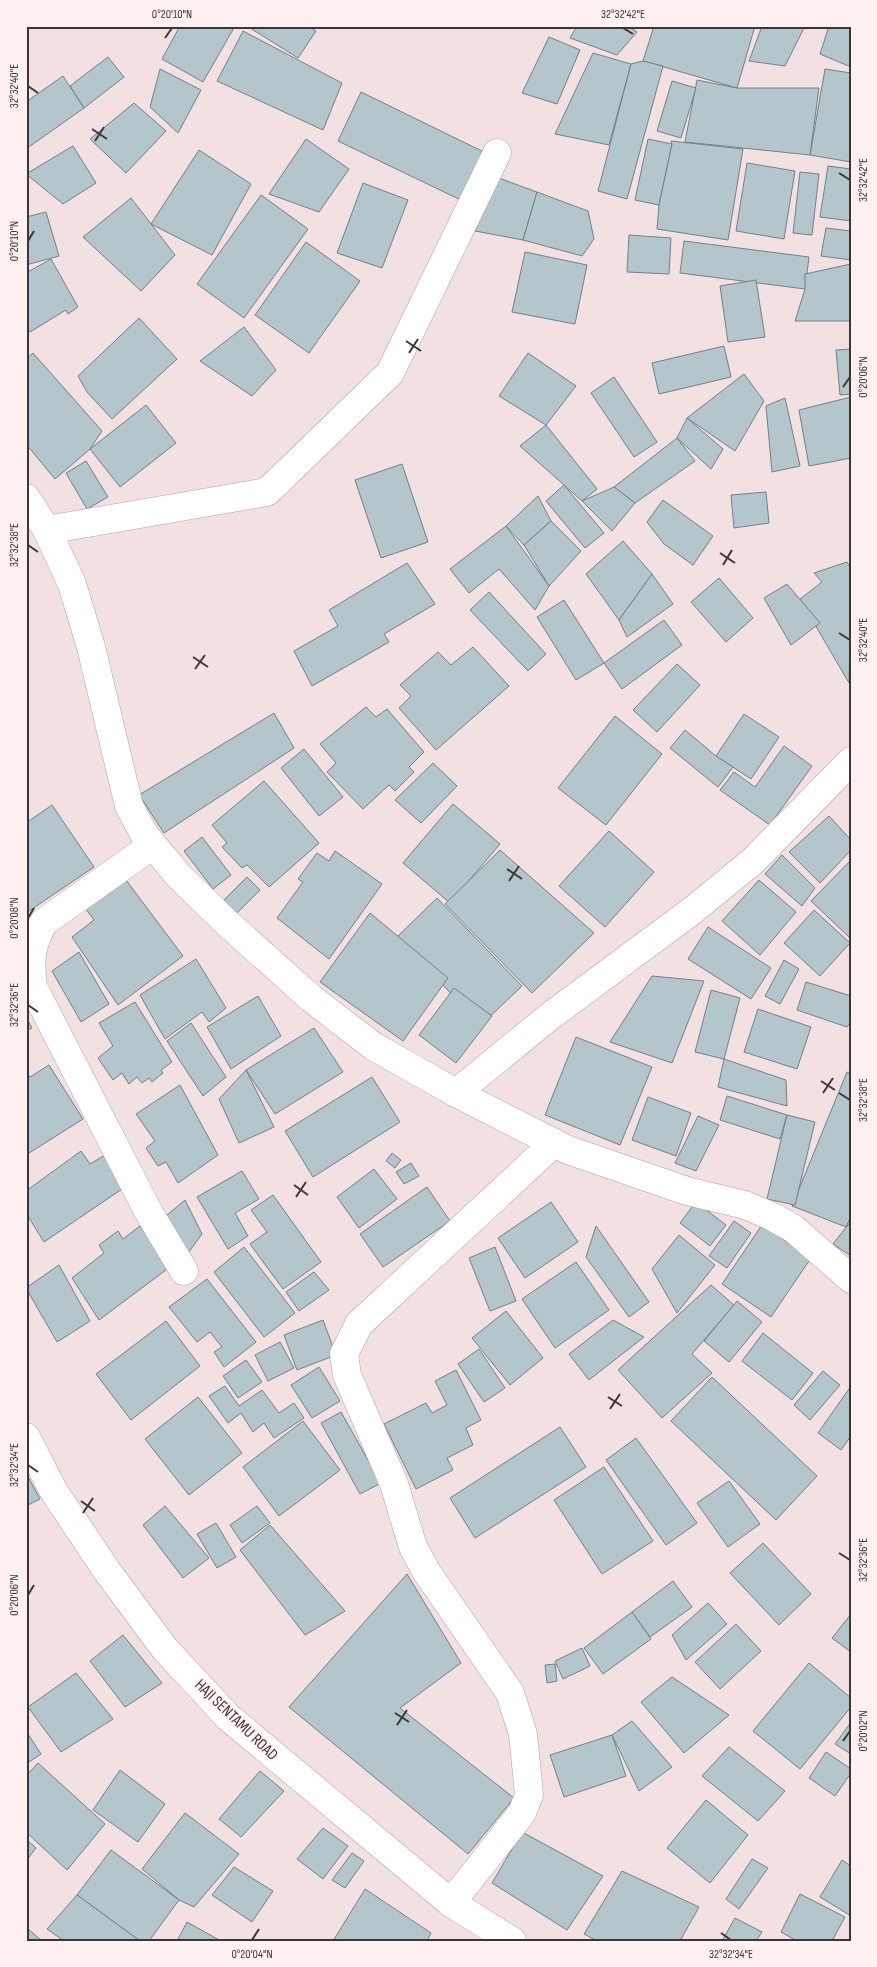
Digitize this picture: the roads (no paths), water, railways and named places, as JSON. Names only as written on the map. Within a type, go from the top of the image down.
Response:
[{"type":"street","points":[[47,530],[267,492],[390,373],[497,153]]},
{"type":"street","points":[[26,498],[47,530],[72,584],[91,647],[129,806],[144,834],[153,845],[226,922],[312,1000],[373,1046],[456,1093],[568,1150],[687,1191],[745,1205],[773,1217],[794,1229],[851,1279]]},
{"type":"street","points":[[456,1093],[549,1017],[693,910],[753,862],[851,761]]},
{"type":"street","points":[[153,845],[44,922],[33,941],[30,962],[33,987],[148,1211],[184,1271]]},
{"type":"street","points":[[451,1903],[522,1814],[529,1794],[523,1734],[510,1693],[426,1571],[414,1547],[394,1484],[347,1375],[344,1354],[358,1324],[554,1143]]},
{"type":"street","name":"HAJI SENTAMU ROAD","points":[[26,1437],[53,1490],[107,1571],[165,1649],[228,1716],[254,1740],[451,1903],[512,1941]]}]
